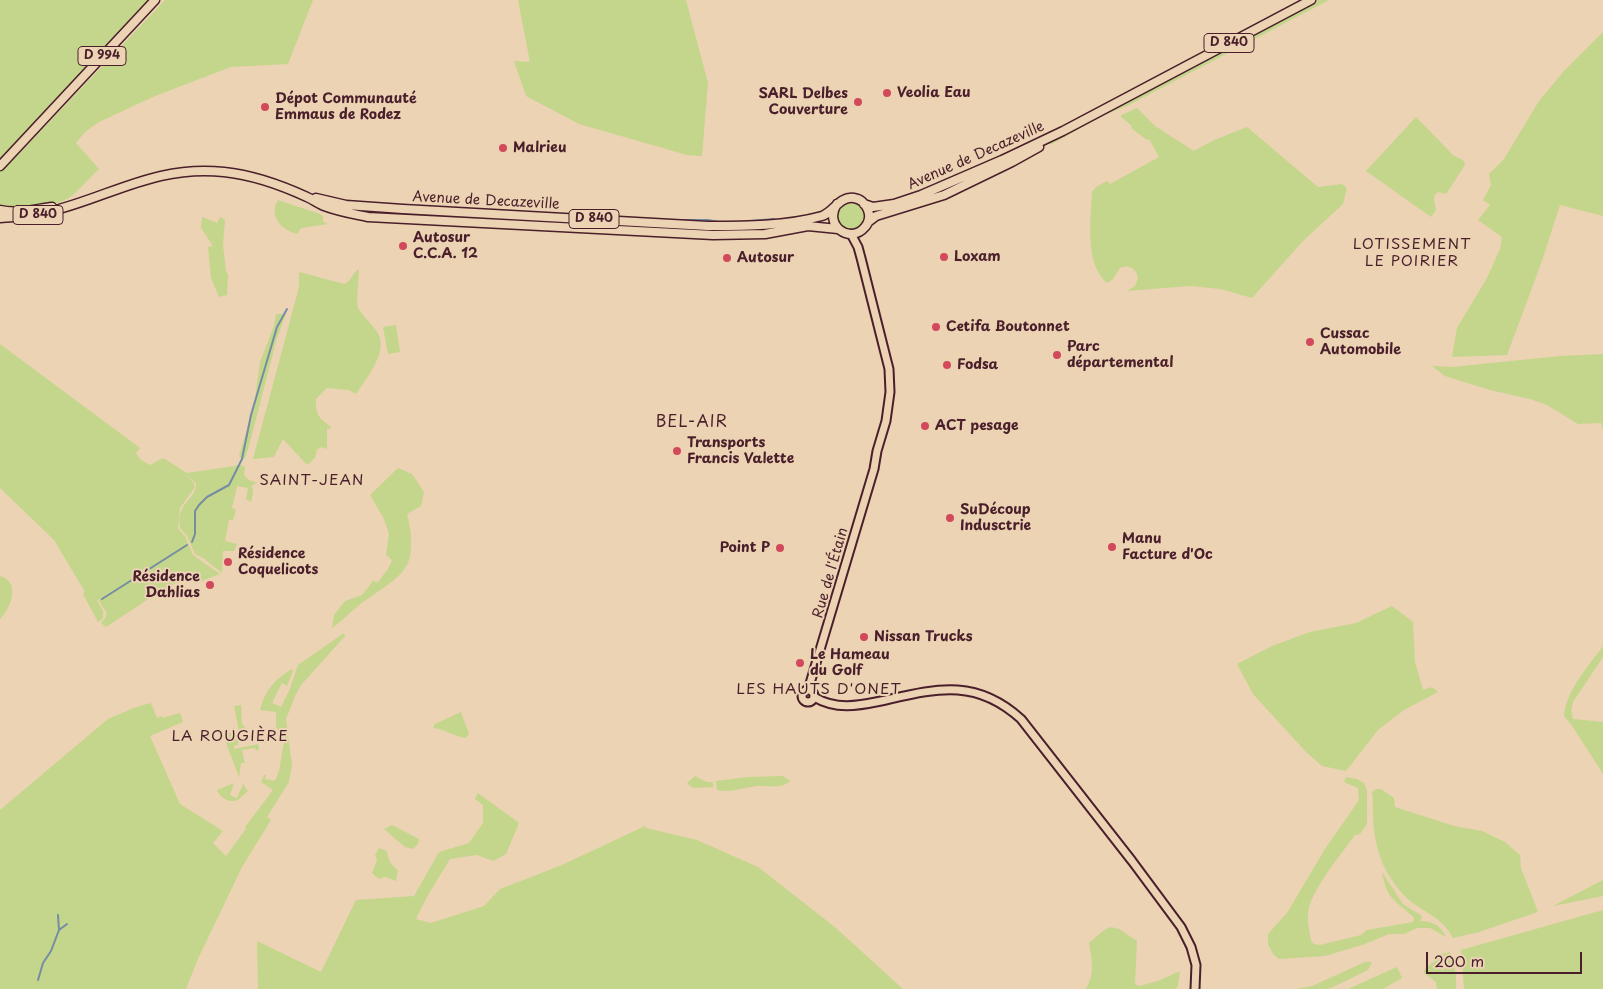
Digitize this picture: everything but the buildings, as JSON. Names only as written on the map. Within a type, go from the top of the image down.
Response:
[{"type":"main road","name":"D 994","points":[[0,166],[155,0]]},
{"type":"main road","name":"D 840","points":[[1062,131],[1311,0]]},
{"type":"main road","name":"Avenue de Decazeville","points":[[864,204],[873,206],[894,204],[921,195],[1002,160],[1062,131]]},
{"type":"main road","name":"Avenue de Decazeville","points":[[868,222],[876,216],[944,195],[973,182],[1031,152],[1062,131]]},
{"type":"main road","name":"Avenue de Decazeville","points":[[0,218],[35,215],[74,204],[158,175],[186,171],[224,172],[266,180],[309,197],[346,205],[726,226],[775,224],[804,219],[824,215],[837,204]]},
{"type":"main road","name":"Avenue de Decazeville","points":[[309,197],[324,206],[338,211],[368,217],[400,220],[528,224],[713,235],[765,234],[808,226],[838,228]]},
{"type":"main road","points":[[849,198],[859,199],[864,204],[869,212],[868,222],[861,231],[850,234],[844,233],[838,228],[833,216],[837,204],[849,198]]},
{"type":"main road","name":"Avenue de Decazeville","points":[[0,210],[7,212],[74,204]]},
{"type":"street","points":[[858,247],[861,231]]},
{"type":"street","points":[[850,234],[858,247]]},
{"type":"street","name":"Rue de l'Étain","points":[[858,247],[889,369],[890,392],[886,421],[813,694],[824,702],[837,706],[850,706],[935,690],[958,688],[988,696],[1012,711],[1021,719],[1181,927],[1191,947],[1196,965],[1194,989]]},
{"type":"green space","points":[[0,0],[148,0],[0,161]]},
{"type":"green space","points":[[165,0],[313,0],[288,64],[231,67],[155,96],[99,122],[85,132],[76,143],[99,169],[73,195],[62,201],[45,206],[26,208],[0,207],[0,172]]},
{"type":"green space","points":[[518,0],[686,0],[708,83],[702,156],[687,155],[579,124],[526,96],[514,61],[530,62]]},
{"type":"green space","points":[[1318,0],[1329,0],[1129,105],[1104,115],[1049,144]]},
{"type":"green space","points":[[1603,32],[1603,216],[1560,205],[1542,261],[1507,355],[1452,357],[1457,328],[1487,278],[1500,249],[1502,237],[1478,220],[1490,205],[1483,200],[1491,185],[1489,174],[1504,159],[1539,101],[1564,71]]},
{"type":"green space","points":[[1137,108],[1155,126],[1194,151],[1212,141],[1247,127],[1318,187],[1342,184],[1347,188],[1343,204],[1303,241],[1252,298],[1220,289],[1190,286],[1127,291],[1135,286],[1138,278],[1134,269],[1126,266],[1120,268],[1113,279],[1107,283],[1095,264],[1092,253],[1090,227],[1092,192],[1096,187],[1107,181],[1110,184],[1159,157],[1149,139],[1147,140],[1131,128],[1132,126],[1121,117],[1121,115]]},
{"type":"green space","points":[[1416,117],[1454,156],[1463,160],[1465,165],[1446,194],[1439,192],[1435,194],[1436,210],[1431,217],[1366,171]]},
{"type":"green space","points":[[278,200],[320,214],[323,216],[323,222],[328,224],[301,228],[297,234],[291,232],[278,222],[275,206]]},
{"type":"green space","points":[[851,202],[861,206],[865,216],[861,226],[851,230],[841,226],[837,216],[841,206]]},
{"type":"green space","points":[[202,217],[217,223],[220,217],[225,220],[223,245],[228,275],[227,295],[219,297],[211,278],[208,247],[213,246],[201,228]]},
{"type":"green space","points":[[359,269],[357,305],[377,332],[381,347],[379,356],[370,373],[356,394],[349,390],[327,388],[316,399],[317,413],[332,428],[327,429],[327,449],[322,447],[317,449],[315,458],[307,465],[283,439],[274,457],[253,459],[299,287],[299,272],[344,284]]},
{"type":"green space","points":[[276,314],[286,314],[277,338],[249,446],[245,458],[242,460],[239,456],[254,406],[260,362],[274,326]]},
{"type":"green space","points":[[396,325],[400,352],[388,354],[383,327]]},
{"type":"green space","points":[[0,344],[140,448],[136,453],[140,459],[150,465],[163,458],[187,473],[241,465],[245,467],[244,475],[249,480],[257,483],[252,485],[251,502],[246,499],[248,488],[237,486],[232,508],[236,510],[233,520],[229,520],[225,541],[237,544],[234,551],[223,551],[222,573],[195,554],[187,536],[180,528],[179,519],[183,507],[196,488],[196,483],[183,473],[194,483],[195,487],[180,508],[178,527],[185,536],[193,555],[220,574],[194,584],[192,577],[176,583],[106,627],[101,623],[106,617],[106,612],[98,599],[103,611],[103,618],[98,622],[83,594],[85,592],[54,540],[0,488]]},
{"type":"green space","points":[[1603,354],[1603,431],[1601,423],[1578,424],[1547,405],[1445,376],[1432,366],[1452,367],[1560,356]]},
{"type":"green space","points":[[398,468],[412,474],[424,492],[421,506],[407,514],[411,533],[411,554],[407,565],[390,583],[332,628],[334,615],[345,601],[362,595],[373,581],[378,582],[392,560],[386,555],[389,534],[384,519],[370,495]]},
{"type":"green space","points":[[0,576],[10,584],[12,596],[8,608],[0,619]]},
{"type":"green space","points":[[1392,606],[1413,622],[1415,662],[1423,690],[1432,687],[1438,692],[1404,710],[1378,730],[1346,771],[1322,766],[1306,752],[1253,694],[1237,664],[1272,646],[1310,632],[1356,623]]},
{"type":"green space","points":[[344,633],[345,636],[302,684],[296,694],[286,719],[292,765],[289,782],[267,817],[271,820],[242,867],[197,961],[186,989],[0,989],[0,810],[108,719],[151,703],[157,718],[180,713],[183,722],[150,736],[180,804],[223,831],[213,843],[226,856],[273,790],[261,782],[264,775],[266,775],[265,779],[275,781],[279,771],[284,742],[276,726],[276,712],[260,710],[268,691],[276,681],[292,669],[293,671],[287,686],[282,683],[272,703],[281,707],[298,665]]},
{"type":"green space","points":[[1603,646],[1603,657],[1573,702],[1571,711],[1573,719],[1603,722],[1603,774],[1564,716],[1569,697],[1574,688]]},
{"type":"green space","points":[[241,705],[242,724],[247,730],[244,730],[245,739],[238,740],[238,745],[234,746],[234,749],[258,744],[259,749],[256,751],[255,748],[242,750],[245,763],[241,763],[239,777],[223,735],[239,731],[234,706]]},
{"type":"green space","points":[[461,712],[469,734],[466,738],[433,728],[435,724]]},
{"type":"green space","points":[[695,776],[707,782],[713,782],[713,787],[693,788],[687,783]]},
{"type":"green space","points":[[783,776],[790,781],[782,785],[756,786],[727,791],[717,790],[716,781],[748,777]]},
{"type":"green space","points":[[1346,777],[1357,779],[1364,783],[1367,791],[1367,824],[1360,834],[1355,835],[1327,873],[1314,895],[1308,913],[1311,941],[1314,944],[1320,945],[1361,935],[1367,930],[1413,922],[1414,918],[1388,892],[1382,872],[1403,904],[1422,916],[1420,921],[1432,923],[1439,927],[1446,937],[1430,928],[1417,928],[1404,934],[1389,934],[1365,944],[1325,956],[1279,959],[1273,954],[1268,944],[1268,934],[1287,913],[1325,849],[1359,800],[1358,788],[1344,782]]},
{"type":"green space","points":[[234,783],[230,795],[237,798],[243,784],[248,791],[238,800],[228,801],[217,790]]},
{"type":"green space","points":[[1376,789],[1381,789],[1394,798],[1395,807],[1454,826],[1482,831],[1505,842],[1520,855],[1521,868],[1538,912],[1479,932],[1453,938],[1439,920],[1405,896],[1396,886],[1383,865],[1374,832],[1372,792]]},
{"type":"green space","points":[[478,793],[519,823],[506,854],[493,861],[477,855],[450,859],[416,919],[431,923],[484,906],[500,889],[562,865],[645,826],[646,828],[697,840],[758,867],[836,928],[903,989],[258,989],[257,941],[321,972],[356,900],[414,896],[439,852],[469,843],[483,823],[483,805],[475,799]]},
{"type":"green space","points":[[392,825],[419,839],[418,844],[413,849],[405,847],[384,829]]},
{"type":"green space","points":[[379,848],[387,851],[390,862],[398,870],[396,881],[385,877],[379,879],[372,873],[377,861],[375,855]]},
{"type":"green space","points":[[1603,880],[1603,896],[1553,906]]},
{"type":"green space","points":[[1603,910],[1603,989],[1464,989],[1461,950]]},
{"type":"green space","points":[[1111,927],[1119,929],[1137,941],[1135,984],[1139,986],[1158,981],[1180,971],[1178,986],[1175,989],[1086,989],[1092,972],[1089,943],[1104,930]]},
{"type":"green space","points":[[1450,952],[1456,974],[1456,989],[1437,989],[1436,982],[1424,973],[1424,970],[1442,957],[1441,954]]},
{"type":"green space","points":[[1365,962],[1372,962],[1368,970],[1331,988],[1296,989],[1312,986]]},
{"type":"green space","points":[[1397,967],[1402,978],[1383,989],[1348,989]]},
{"type":"waterway","points":[[739,222],[774,219]]},
{"type":"waterway","points":[[674,220],[708,220],[719,222]]},
{"type":"waterway","points":[[192,542],[195,534],[195,511],[207,497],[229,485],[242,459],[251,415],[277,327],[287,309]]},
{"type":"waterway","points":[[102,599],[187,545]]},
{"type":"waterway","points":[[58,915],[59,930]]},
{"type":"waterway","points":[[38,980],[43,963],[51,951],[59,930],[67,924]]},
{"type":"place","name":"Veolia Eau","points":[[887,93]]},
{"type":"place","name":"SARL Delbes Couverture","points":[[858,102]]},
{"type":"place","name":"Dépot Communauté Emmaus de Rodez","points":[[265,107]]},
{"type":"place","name":"Malrieu","points":[[503,148]]},
{"type":"place","name":"Autosur C.C.A. 12","points":[[403,246]]},
{"type":"place","name":"Loxam","points":[[944,257]]},
{"type":"place","name":"Autosur","points":[[727,258]]},
{"type":"place","name":"Cetifa Boutonnet","points":[[936,327]]},
{"type":"place","name":"Cussac Automobile","points":[[1310,342]]},
{"type":"place","name":"Parc départemental","points":[[1057,355]]},
{"type":"place","name":"Fodsa","points":[[947,365]]},
{"type":"place","name":"ACT pesage","points":[[925,426]]},
{"type":"place","name":"Transports Francis Valette","points":[[677,451]]},
{"type":"place","name":"SuDécoup Indusctrie","points":[[950,518]]},
{"type":"place","name":"Manu Facture d'Oc","points":[[1112,547]]},
{"type":"place","name":"Point P","points":[[780,548]]},
{"type":"place","name":"Résidence Coquelicots","points":[[228,562]]},
{"type":"place","name":"Résidence Dahlias","points":[[210,585]]},
{"type":"place","name":"Nissan Trucks","points":[[864,637]]},
{"type":"place","name":"Le Hameau du Golf","points":[[800,663]]},
{"type":"district","name":"LOTISSEMENT LE POIRIER","points":[[1412,254]]},
{"type":"district","name":"BEL-AIR","points":[[692,423]]},
{"type":"district","name":"SAINT-JEAN","points":[[312,481]]},
{"type":"district","name":"LES HAUTS D'ONET","points":[[819,690]]},
{"type":"district","name":"LA ROUGIÈRE","points":[[230,737]]}]
